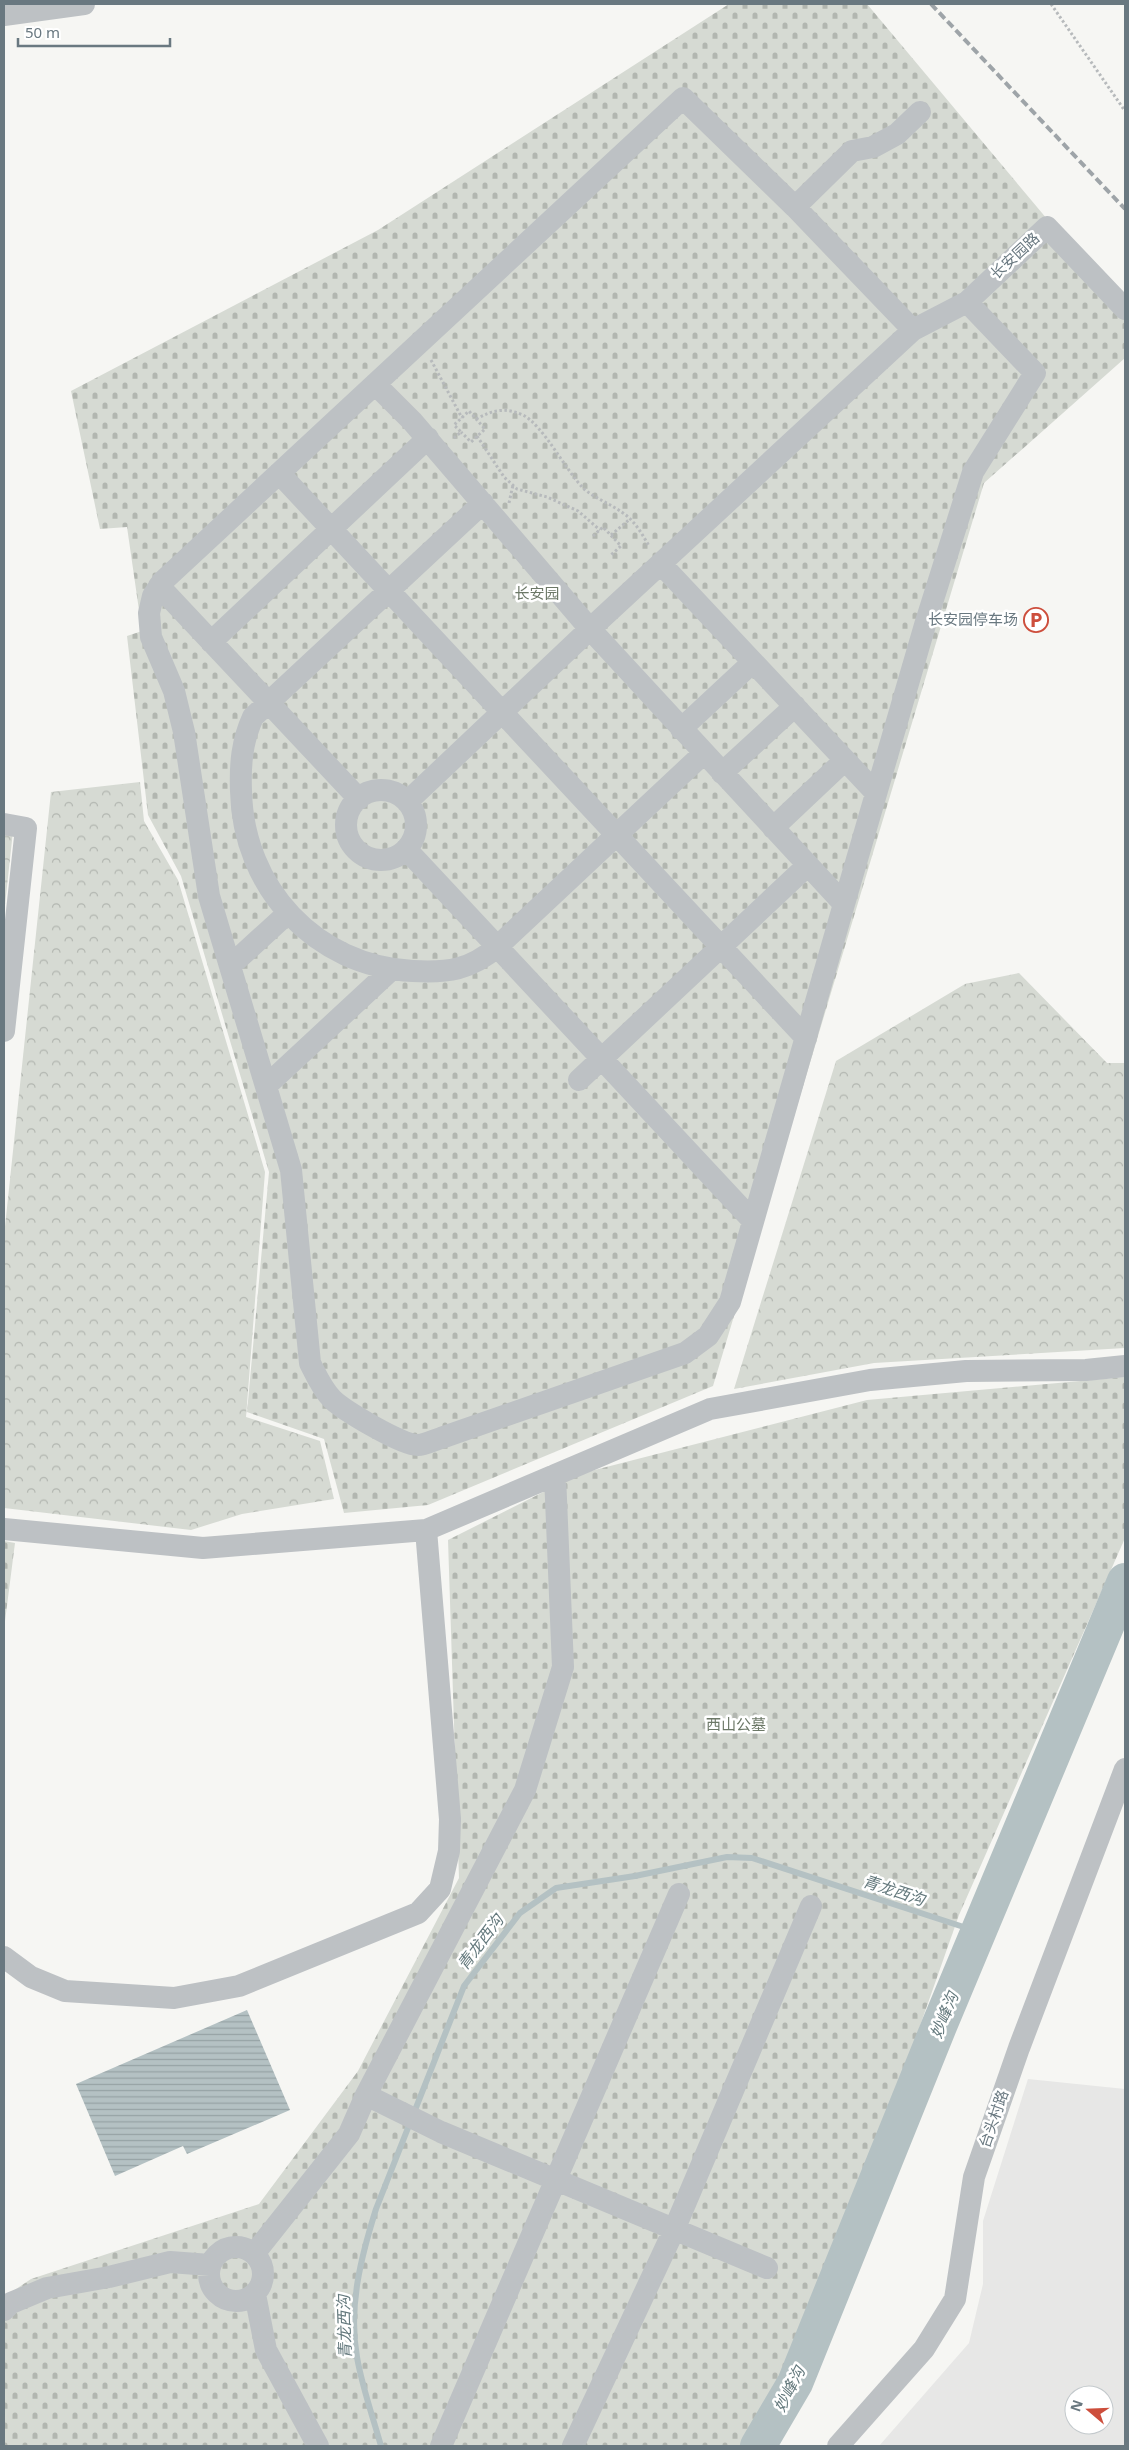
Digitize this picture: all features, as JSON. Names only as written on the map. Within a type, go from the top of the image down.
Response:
[{"type":"street","points":[[4,15],[84,4]]},
{"type":"street","points":[[408,802],[590,629],[913,330],[967,302],[1035,373],[973,472],[924,626],[730,1302],[708,1336],[685,1353],[418,1445],[405,1442],[376,1428],[332,1400],[320,1384],[310,1362],[291,1170],[209,896],[184,732],[174,691],[151,636],[149,613],[153,596],[159,586],[279,473],[684,98],[795,207],[913,330]]},
{"type":"street","points":[[795,207],[852,151],[873,147],[897,134],[920,112]]},
{"type":"street","name":"长安园路","points":[[967,302],[1046,227],[1125,309]]},
{"type":"street","points":[[375,384],[428,438],[590,629],[844,904]]},
{"type":"street","points":[[211,642],[428,438]]},
{"type":"street","points":[[279,473],[806,1038]]},
{"type":"street","points":[[482,503],[253,717],[245,735],[240,769],[241,812],[260,873],[278,902],[300,926],[329,946],[358,961],[391,970],[424,972],[468,968],[482,960],[497,947],[704,754]]},
{"type":"street","points":[[660,564],[876,792]]},
{"type":"street","points":[[159,586],[359,799]]},
{"type":"street","points":[[681,729],[753,662]]},
{"type":"street","points":[[722,774],[795,706]]},
{"type":"street","points":[[773,828],[846,760]]},
{"type":"street","points":[[376,791],[388,791],[408,802],[416,823],[415,834],[406,849],[393,858],[381,860],[370,858],[360,853],[352,845],[347,823],[350,812],[359,799],[376,791]]},
{"type":"street","points":[[4,824],[26,828],[4,1031]]},
{"type":"street","points":[[406,849],[753,1221]]},
{"type":"street","points":[[579,1080],[808,866]]},
{"type":"street","points":[[230,966],[288,913]]},
{"type":"street","points":[[266,1086],[391,970]]},
{"type":"street","points":[[4,1529],[203,1548],[426,1530],[710,1409],[870,1380],[966,1371],[1086,1370],[1125,1366]]},
{"type":"street","points":[[254,2254],[349,2134],[366,2095],[525,1790],[563,1667],[555,1475]]},
{"type":"street","points":[[4,1957],[31,1977],[65,1991],[174,1998],[239,1986],[418,1913],[440,1889],[449,1851],[450,1819],[426,1530]]},
{"type":"street","name":"台头村路","points":[[846,2444],[924,2349],[955,2299],[974,2176],[1019,2048],[1125,1768]]},
{"type":"street","points":[[441,2446],[679,1894]]},
{"type":"street","points":[[573,2446],[674,2230],[811,1906]]},
{"type":"street","points":[[366,2095],[412,2118],[556,2180],[768,2268]]},
{"type":"street","points":[[255,2294],[240,2301],[222,2298],[211,2284],[210,2265],[221,2252],[229,2248],[238,2247],[254,2254],[260,2261],[263,2278],[255,2294],[266,2350],[318,2446]]},
{"type":"street","points":[[4,2310],[11,2303],[47,2288],[109,2277],[170,2262],[210,2265]]},
{"type":"path","points":[[1051,4],[1125,111]]},
{"type":"path","points":[[424,338],[431,360],[462,418]]},
{"type":"path","points":[[476,419],[491,411],[502,409],[525,416],[538,428],[561,461],[585,489],[624,513],[630,519],[639,529],[660,564]]},
{"type":"path","points":[[469,411],[485,429],[471,442],[454,424],[462,418],[469,411]]},
{"type":"path","points":[[428,438],[445,434],[454,438],[461,432]]},
{"type":"path","points":[[478,436],[504,477],[517,488],[547,497],[578,511],[600,530]]},
{"type":"path","points":[[611,535],[630,519]]},
{"type":"path","points":[[593,536],[603,527],[611,535],[620,546],[611,555]]},
{"type":"shaded area","points":[[247,2010],[290,2110],[187,2154],[183,2146],[115,2176],[76,2084]]},
{"type":"shaded area","points":[[1028,2079],[1125,2089],[1125,2446],[879,2446],[969,2343],[983,2284],[983,2221]]},
{"type":"green space","name":"长安园","points":[[729,4],[867,4],[1125,312],[1125,358],[984,483],[713,1386],[428,1505],[344,1513],[324,1439],[247,1412],[269,1172],[181,876],[148,815],[127,636],[142,631],[127,527],[100,529],[71,391],[378,230]]},
{"type":"green space","points":[[140,782],[144,821],[178,880],[265,1172],[246,1417],[320,1441],[334,1499],[242,1514],[191,1530],[4,1508],[4,1236],[51,792]]},
{"type":"green space","points":[[4,830],[13,831],[4,914]]},
{"type":"green space","points":[[1019,973],[1107,1063],[1125,1063],[1125,1348],[874,1363],[734,1389],[836,1061],[965,984]]},
{"type":"green space","name":"西山公墓","points":[[1125,1377],[1125,1538],[959,1915],[815,2324],[746,2435],[743,2446],[4,2446],[4,2297],[31,2279],[259,2204],[358,2071],[459,1878],[448,1540],[579,1474],[867,1400]]},
{"type":"green space","points":[[4,1541],[15,1543],[4,1629]]},
{"type":"waterway","name":"妙峰沟","points":[[758,2446],[795,2383],[939,2026],[1125,1581]]},
{"type":"waterway","name":"青龙西沟","points":[[381,2446],[362,2379],[355,2338],[355,2301],[365,2245],[376,2209],[464,1986],[520,1913],[556,1888],[635,1876],[727,1857],[752,1858],[979,1932]]},
{"type":"railway","points":[[931,4],[1125,209]]},
{"type":"place","name":"长安园停车场","points":[[1036,620]]}]
